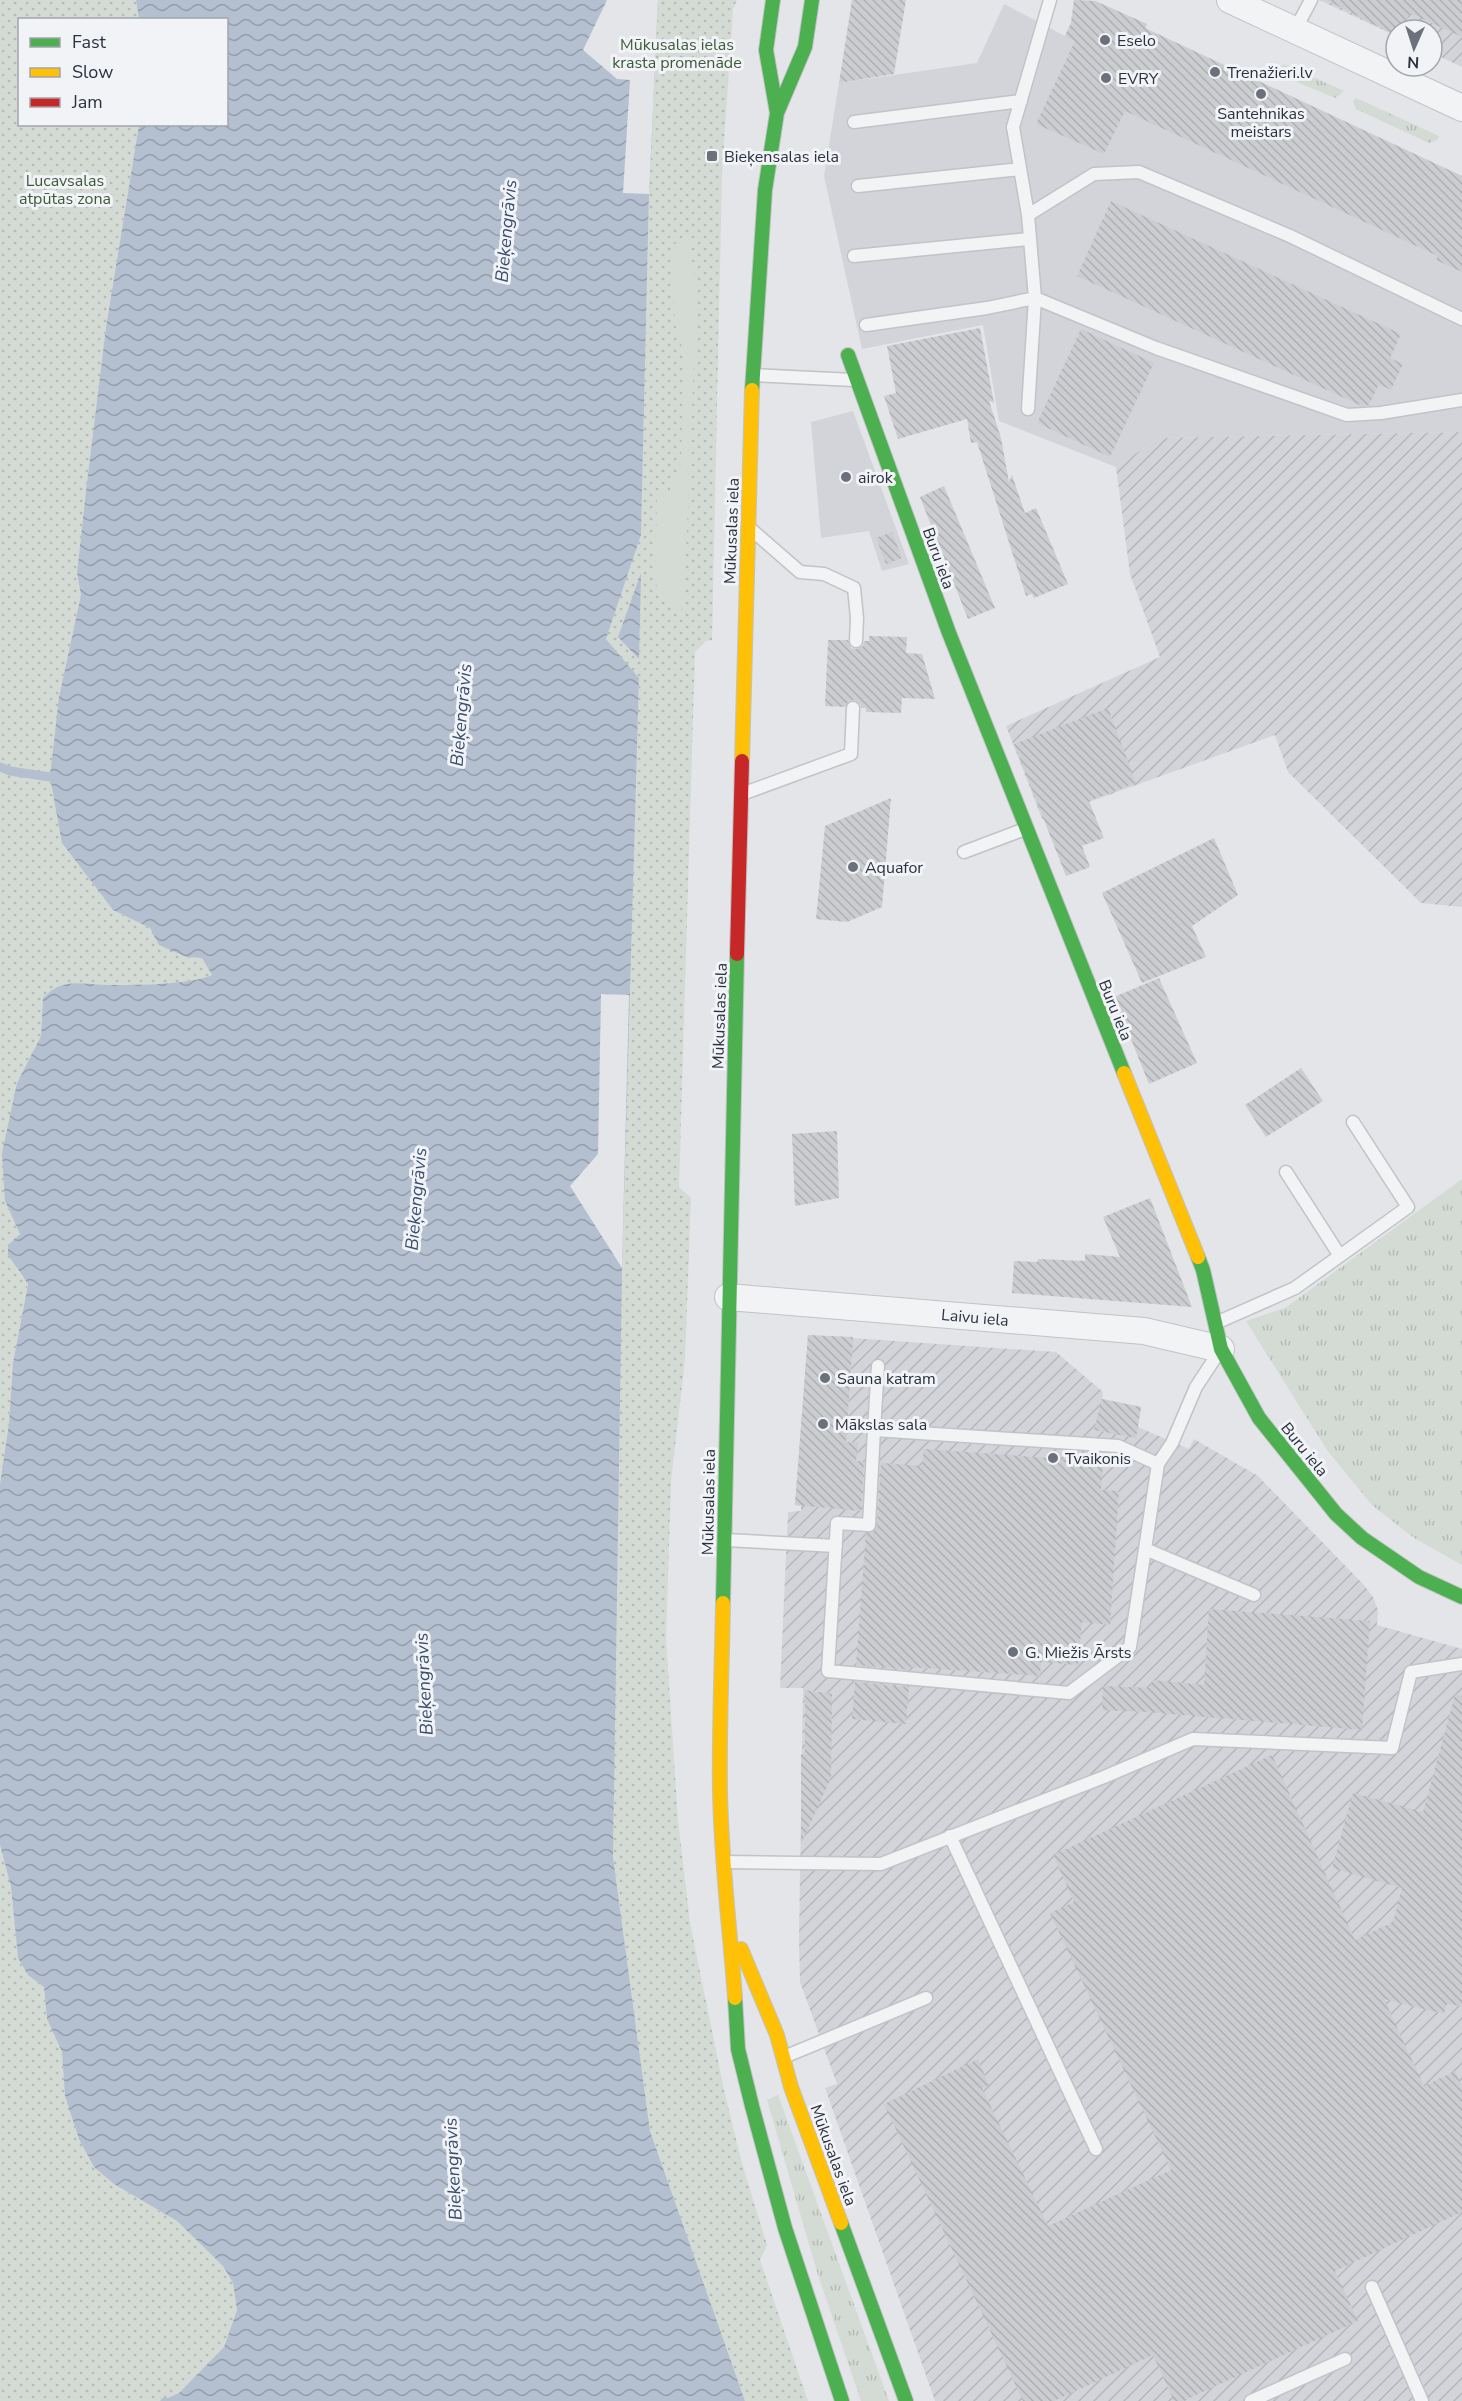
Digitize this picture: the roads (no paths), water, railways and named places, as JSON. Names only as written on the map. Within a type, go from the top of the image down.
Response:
[{"type":"main road","name":"Mūkusalas iela","points":[[773,0],[766,50],[777,113]]},
{"type":"main road","name":"Mūkusalas iela","points":[[812,0],[805,46],[777,113],[761,232],[752,375],[728,1297],[720,1792],[723,1862],[730,1922],[738,2049],[785,2228],[842,2401]]},
{"type":"main road","name":"Buru iela","points":[[848,355],[949,633],[1203,1270],[1221,1349],[1259,1418],[1336,1514],[1393,1561],[1419,1578],[1462,1597]]},
{"type":"main road","name":"Mūkusalas iela","points":[[730,1922],[777,2035],[791,2087],[906,2401]]},
{"type":"street","points":[[1230,0],[1462,108]]},
{"type":"street","name":"Laivu iela","points":[[728,1297],[1144,1331],[1221,1349]]},
{"type":"lane","points":[[1028,409],[1035,298],[1028,239],[1028,215],[1013,127],[1050,0]]},
{"type":"lane","points":[[1295,30],[1311,0]]},
{"type":"lane","points":[[854,122],[1021,100]]},
{"type":"lane","points":[[858,186],[1020,169]]},
{"type":"lane","points":[[1028,215],[1094,174],[1139,172],[1290,236],[1462,319]]},
{"type":"lane","points":[[854,256],[1028,239]]},
{"type":"lane","points":[[866,325],[987,308],[1035,298],[1156,348],[1347,415],[1381,413],[1462,400]]},
{"type":"lane","points":[[752,375],[857,380]]},
{"type":"lane","points":[[747,525],[800,572],[824,574],[854,588],[857,618],[856,641]]},
{"type":"lane","points":[[741,795],[851,754],[853,708]]},
{"type":"lane","points":[[964,852],[1026,829]]},
{"type":"lane","points":[[1215,1323],[1294,1288],[1408,1207],[1353,1122]]},
{"type":"lane","points":[[1286,1172],[1340,1256]]},
{"type":"lane","points":[[878,1366],[869,1525],[837,1523],[828,1671],[1069,1693],[1130,1647],[1158,1464],[1172,1443],[1196,1387],[1221,1349]]},
{"type":"lane","points":[[874,1430],[1118,1446],[1158,1464]]},
{"type":"lane","points":[[724,1540],[836,1546]]},
{"type":"lane","points":[[1145,1549],[1254,1595]]},
{"type":"lane","points":[[723,1862],[881,1864],[1104,1777],[1193,1739],[1392,1748],[1412,1672],[1462,1664]]},
{"type":"lane","points":[[950,1836],[1096,2149]]},
{"type":"lane","points":[[783,2058],[926,1998]]},
{"type":"lane","points":[[1372,2287],[1422,2401]]},
{"type":"lane","points":[[1251,2401],[1345,2359]]},
{"type":"water","name":"Bieķengrāvis","points":[[136,0],[658,0],[649,194],[641,535],[606,639],[639,678],[622,1268],[613,1857],[650,2131],[745,2401],[160,2401],[162,2398],[179,2393],[224,2347],[237,2310],[233,2283],[223,2266],[177,2221],[114,2184],[94,2167],[79,2139],[65,2096],[62,2052],[47,2019],[44,1987],[28,1975],[18,1958],[11,1887],[0,1845],[0,1484],[9,1423],[13,1363],[28,1284],[8,1255],[8,1245],[20,1234],[5,1201],[2,1153],[17,1083],[41,1036],[43,998],[50,992],[60,986],[74,983],[162,984],[190,981],[212,975],[202,958],[186,957],[159,945],[150,928],[113,910],[62,843],[50,777],[59,697],[81,595],[77,573],[106,327],[139,126],[228,126],[228,18],[139,18]]},
{"type":"water","points":[[641,573],[639,659],[618,637]]},
{"type":"waterway","points":[[0,767],[10,771],[50,777]]},
{"type":"place","name":"Eselo","points":[[1105,40]]},
{"type":"place","name":"Trenažieri.lv","points":[[1215,72]]},
{"type":"place","name":"EVRY","points":[[1106,78]]},
{"type":"place","name":"Santehnikas meistars","points":[[1261,94]]},
{"type":"place","name":"Bieķensalas iela","points":[[712,156]]},
{"type":"place","name":"airok","points":[[846,477]]},
{"type":"place","name":"Aquafor","points":[[853,867]]},
{"type":"place","name":"Sauna katram","points":[[825,1378]]},
{"type":"place","name":"Mākslas sala","points":[[823,1424]]},
{"type":"place","name":"Tvaikonis","points":[[1053,1458]]},
{"type":"place","name":"G. Miežis Ārsts","points":[[1013,1652]]},
{"type":"park label","name":"Mūkusalas ielas krasta promenāde","points":[[677,53]]},
{"type":"park label","name":"Lucavsalas atpūtas zona","points":[[65,189]]}]
